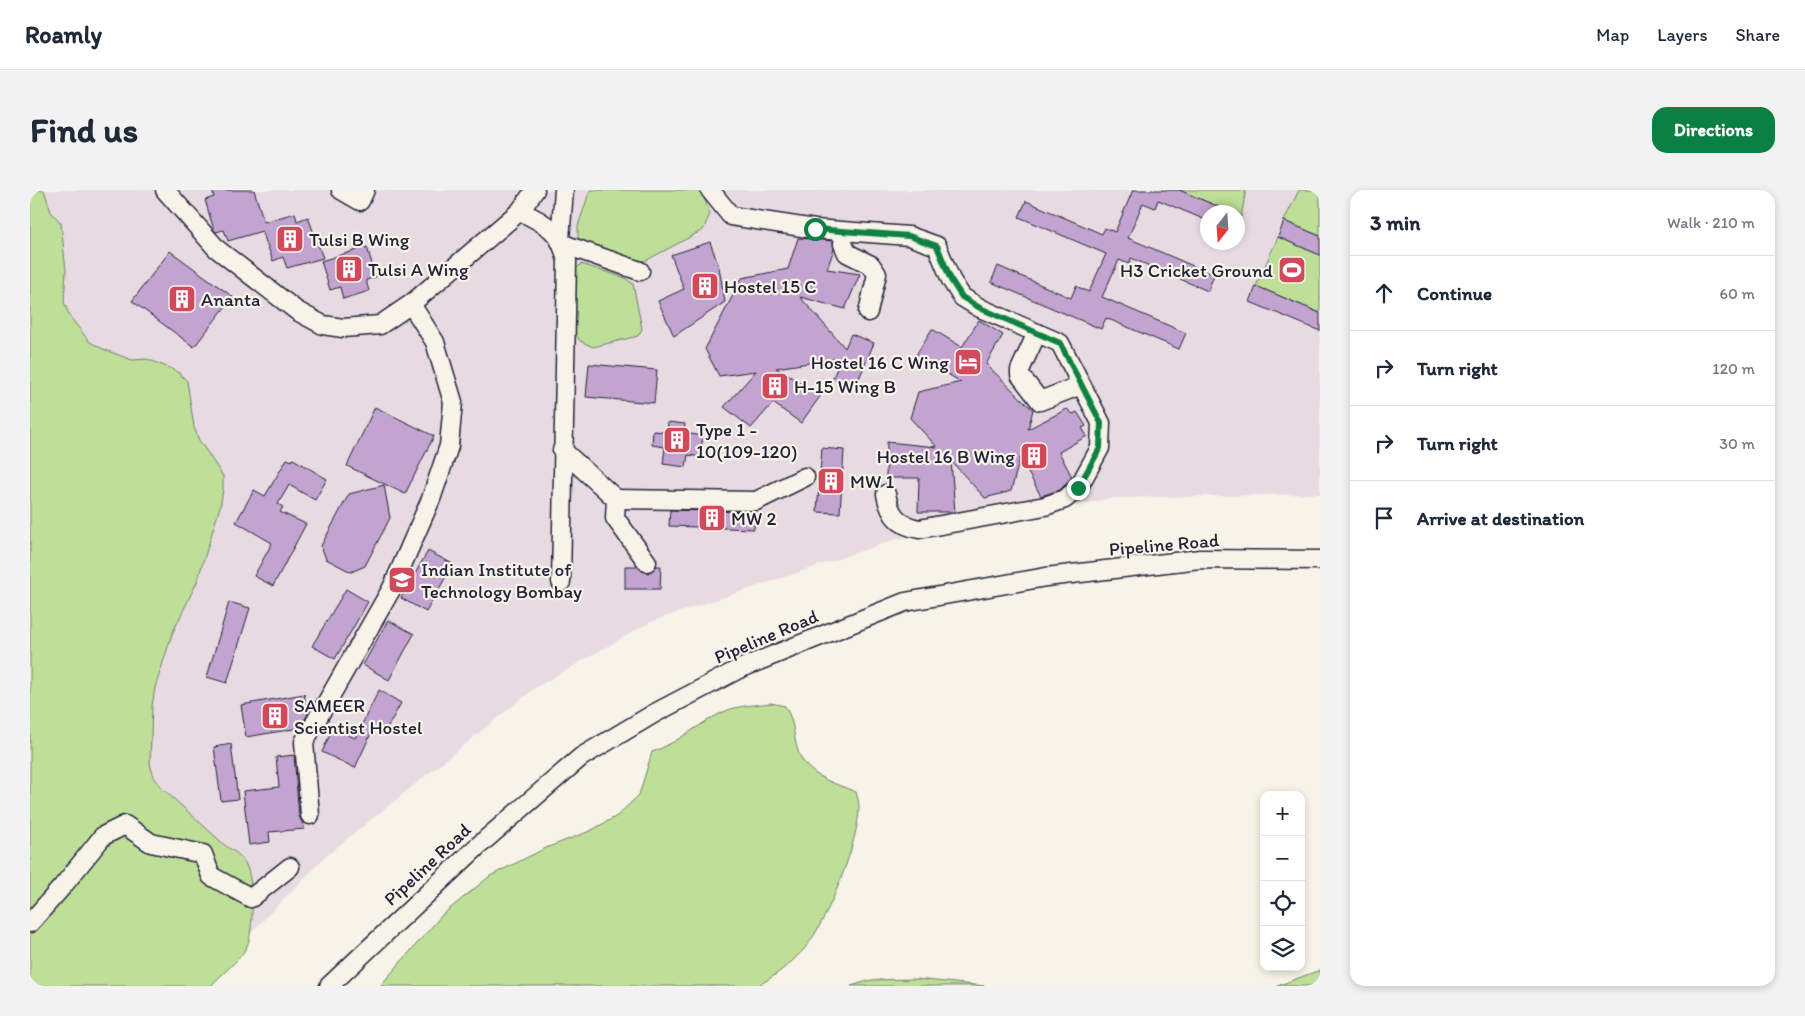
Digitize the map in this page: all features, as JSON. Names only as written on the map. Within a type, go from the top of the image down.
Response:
[{"type":"lane","points":[[166,190],[217,249],[297,311],[323,325],[343,328],[380,325],[411,304],[520,211],[535,190]]},
{"type":"lane","points":[[341,190],[360,201],[365,190]]},
{"type":"lane","points":[[562,242],[564,190]]},
{"type":"lane","points":[[710,190],[731,216],[844,232],[909,236],[937,246],[951,280],[962,297],[980,308],[1060,343],[1101,423],[1100,448],[1078,488],[1065,499],[1045,506],[919,529],[905,526],[889,510],[886,494]]},
{"type":"lane","points":[[520,211],[554,229],[562,242],[567,261],[561,582]]},
{"type":"lane","points":[[844,232],[843,244],[846,253],[871,265],[876,274],[868,312]]},
{"type":"lane","points":[[562,242],[640,271]]},
{"type":"lane","points":[[310,815],[304,742],[392,588],[432,499],[449,446],[452,402],[435,342],[411,304]]},
{"type":"lane","points":[[1038,334],[1020,370],[1020,374],[1040,401],[1081,385]]},
{"type":"lane","points":[[562,450],[616,499],[756,501],[805,477]]},
{"type":"lane","points":[[616,499],[615,518],[647,562]]},
{"type":"lane","name":"Pipeline Road","points":[[329,986],[478,846],[581,757],[654,713],[739,669],[904,602],[1046,576],[1200,559],[1320,560]]},
{"type":"lane","points":[[30,922],[62,887],[103,836],[125,826],[151,843],[203,854],[211,876],[251,898],[290,867]]},
{"type":"shaded area","name":"Indian Institute of Technology Bombay","points":[[30,190],[1320,190],[1320,494],[1113,498],[897,539],[650,622],[535,688],[326,856],[199,986],[101,986]]},
{"type":"green space","points":[[30,190],[44,190],[51,212],[61,223],[66,271],[64,302],[70,317],[90,342],[132,360],[147,359],[177,371],[187,381],[194,427],[199,440],[223,476],[220,507],[197,582],[172,634],[155,688],[152,706],[150,764],[154,777],[163,789],[240,857],[249,872],[252,893],[252,918],[247,946],[235,962],[211,986],[30,986]]},
{"type":"green space","points":[[590,190],[701,190],[710,214],[703,230],[645,261],[628,258],[578,239],[578,226]]},
{"type":"green space","points":[[1179,190],[1246,190],[1243,205],[1214,205]]},
{"type":"green space","points":[[1299,190],[1320,190],[1320,236],[1284,221]]},
{"type":"green space","name":"H3 Cricket Ground","points":[[1278,237],[1320,255],[1320,313],[1256,286]]},
{"type":"green space","points":[[581,264],[625,278],[633,284],[642,329],[638,336],[593,347],[580,341],[575,333],[575,277],[576,269]]},
{"type":"green space","points":[[771,703],[785,706],[791,719],[798,751],[807,767],[830,782],[856,792],[859,807],[858,822],[848,860],[823,920],[805,948],[795,959],[776,974],[757,986],[380,986],[442,915],[490,876],[546,848],[590,831],[617,816],[639,795],[652,752],[672,743],[728,710]]},
{"type":"green space","points":[[1320,970],[1320,986],[1277,986]]},
{"type":"green space","points":[[916,979],[985,986],[851,986],[871,980]]},
{"type":"building","points":[[212,190],[254,190],[264,222],[295,213],[297,221],[308,217],[323,258],[287,268],[283,257],[273,261],[262,231],[228,241],[224,230],[216,232],[214,230],[205,200],[214,197]]},
{"type":"building","points":[[1133,190],[1179,190],[1214,205],[1200,205],[1200,218],[1158,200],[1155,208],[1143,203],[1128,238],[1214,275],[1208,291],[1131,258],[1129,264],[1119,260],[1102,297],[1186,333],[1179,349],[1106,318],[1101,329],[991,282],[998,266],[1071,298],[1076,286],[1089,292],[1106,254],[1019,217],[1026,201],[1102,234],[1105,228],[1115,232]]},
{"type":"building","points":[[1284,221],[1320,236],[1320,255],[1278,237]]},
{"type":"building","points":[[798,238],[833,241],[834,249],[827,269],[860,274],[845,309],[800,297],[845,348],[851,334],[874,343],[855,388],[833,378],[841,358],[776,368],[821,395],[801,423],[773,403],[751,428],[724,407],[756,371],[719,376],[705,349],[742,278],[788,269]]},
{"type":"building","name":"Hostel 15 C","points":[[710,242],[719,267],[725,302],[674,336],[658,301],[684,289],[671,255]]},
{"type":"building","name":"Tulsi A Wing","points":[[367,247],[376,277],[366,280],[369,291],[343,299],[340,287],[330,290],[321,261]]},
{"type":"building","name":"Ananta","points":[[170,251],[233,297],[194,347],[132,301]]},
{"type":"building","points":[[1256,286],[1320,313],[1320,331],[1250,302]]},
{"type":"building","points":[[979,320],[1003,335],[986,364],[1033,410],[1028,429],[1067,409],[1073,414],[1077,412],[1086,426],[1082,428],[1087,436],[1059,452],[1072,477],[1060,490],[1041,496],[1020,458],[1011,491],[985,498],[951,461],[955,512],[918,512],[919,478],[886,478],[887,442],[937,447],[910,418],[918,392],[961,382],[916,355],[932,329],[962,347]]},
{"type":"building","points":[[589,364],[657,370],[654,403],[586,397]]},
{"type":"building","points":[[375,407],[434,436],[405,494],[347,466]]},
{"type":"building","name":"Type 1 - 10(109-120)","points":[[668,422],[685,424],[684,433],[703,436],[700,457],[688,455],[686,467],[663,464],[665,447],[652,445],[653,431],[667,432]]},
{"type":"building","name":"MW 1","points":[[822,448],[844,450],[840,513],[817,512]]},
{"type":"building","points":[[287,459],[292,461],[293,459],[327,479],[315,500],[289,485],[278,504],[283,507],[280,512],[306,524],[273,586],[254,576],[272,543],[236,522],[254,490],[265,496]]},
{"type":"building","points":[[384,485],[390,518],[365,566],[351,572],[326,559],[321,546],[349,494]]},
{"type":"building","name":"MW 2","points":[[670,510],[755,512],[754,529],[669,526]]},
{"type":"building","points":[[428,551],[453,564],[426,612],[401,598]]},
{"type":"building","points":[[625,566],[637,566],[642,571],[648,573],[657,566],[661,566],[660,589],[625,589]]},
{"type":"building","points":[[346,589],[368,602],[335,659],[312,646]]},
{"type":"building","points":[[229,602],[250,608],[227,683],[207,677]]},
{"type":"building","points":[[388,620],[414,634],[389,680],[363,665]]},
{"type":"building","points":[[379,690],[401,703],[384,734],[373,729],[355,768],[322,752],[333,728],[355,738]]},
{"type":"building","name":"SAMEER Scientist Hostel","points":[[304,694],[308,714],[300,728],[246,737],[241,705]]},
{"type":"building","points":[[231,744],[238,799],[221,801],[214,747]]},
{"type":"building","points":[[294,755],[299,816],[305,829],[269,832],[270,842],[249,845],[243,791],[279,787],[276,757]]},
{"type":"place","name":"Tulsi B Wing","points":[[290,239]]},
{"type":"place","name":"Tulsi A Wing","points":[[349,269]]},
{"type":"place","name":"H3 Cricket Ground","points":[[1292,270]]},
{"type":"place","name":"Hostel 15 C","points":[[705,286]]},
{"type":"place","name":"Ananta","points":[[182,299]]},
{"type":"place","name":"Hostel 16 C Wing","points":[[968,362]]},
{"type":"place","name":"H-15 Wing B","points":[[775,386]]},
{"type":"place","name":"Type 1 - 10(109-120)","points":[[677,440]]},
{"type":"place","name":"Hostel 16 B Wing","points":[[1034,456]]},
{"type":"place","name":"MW 1","points":[[831,481]]},
{"type":"place","name":"MW 2","points":[[712,518]]},
{"type":"place","name":"Indian Institute of Technology Bombay","points":[[402,580]]},
{"type":"place","name":"SAMEER Scientist Hostel","points":[[275,716]]},
{"type":"route","points":[[815,229],[909,236],[937,246],[951,280],[962,297],[980,308],[1060,343],[1101,423],[1100,448],[1078,488]]}]
